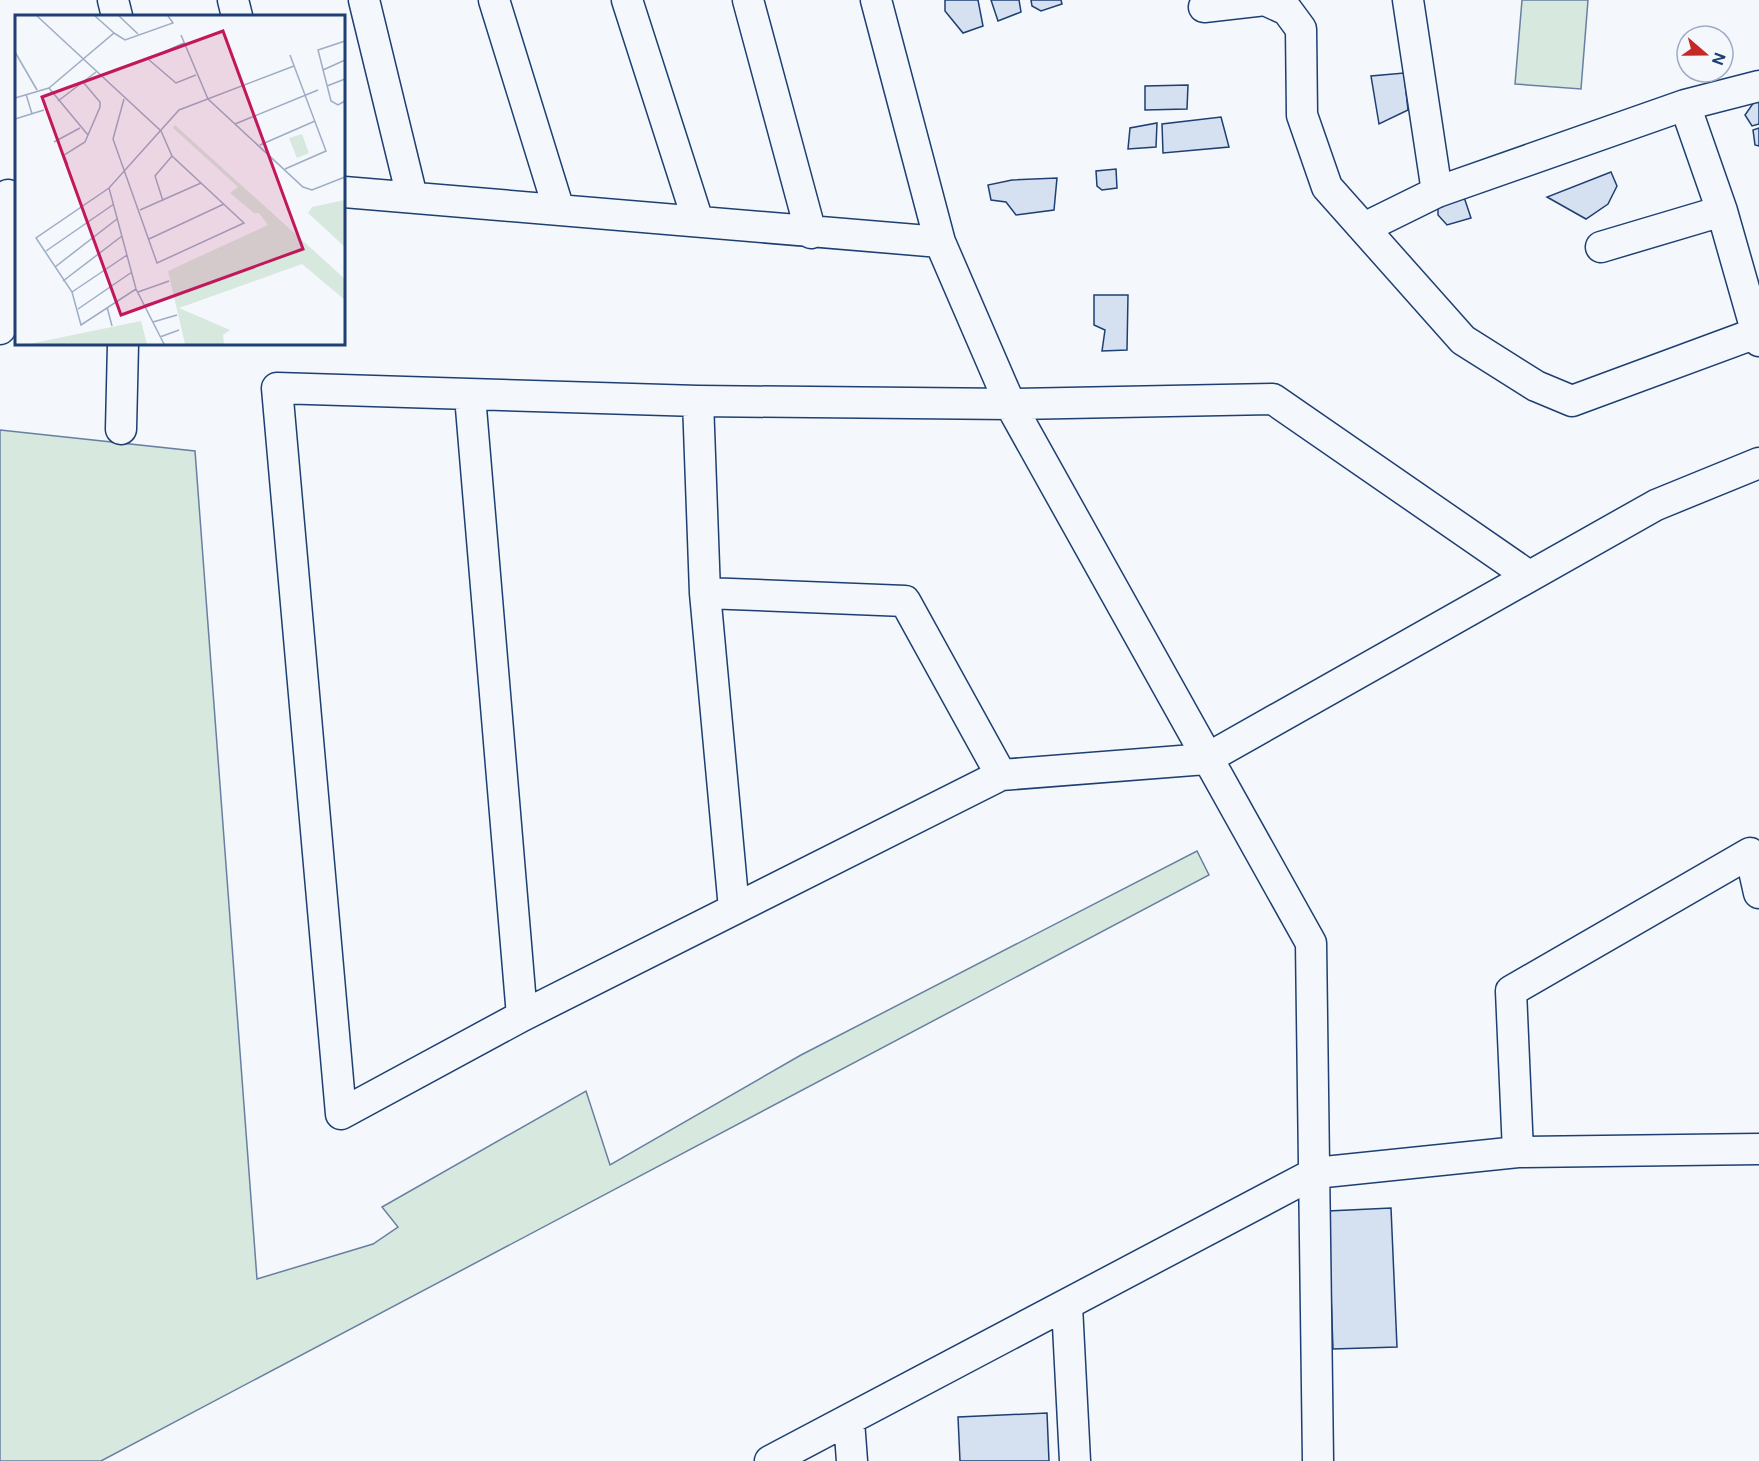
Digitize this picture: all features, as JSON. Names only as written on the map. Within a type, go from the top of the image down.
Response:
[{"type":"street","points":[[113,0],[117,15]]},
{"type":"street","points":[[232,0],[237,15]]},
{"type":"street","points":[[364,0],[412,198]]},
{"type":"street","points":[[494,0],[559,210]]},
{"type":"street","points":[[627,0],[698,221]]},
{"type":"street","points":[[748,0],[811,233]]},
{"type":"street","points":[[876,0],[940,242],[1010,404],[1206,759],[1295,911],[1311,943],[1318,1461]]},
{"type":"street","points":[[1204,7],[1265,0],[1287,10],[1301,29],[1302,115],[1326,187],[1463,340],[1536,386],[1572,401],[1757,337],[1722,211],[1685,105]]},
{"type":"street","points":[[1408,0],[1437,192]]},
{"type":"street","points":[[1364,228],[1437,192],[1685,105],[1759,86]]},
{"type":"street","points":[[345,192],[698,221],[811,233],[940,242]]},
{"type":"street","points":[[0,329],[8,195]]},
{"type":"street","points":[[1601,247],[1722,211]]},
{"type":"street","points":[[121,429],[123,345]]},
{"type":"street","points":[[1529,576],[1273,399],[1010,404],[698,401],[470,396],[278,388],[341,1114],[522,1016],[1001,775],[1206,759],[1656,505],[1759,463]]},
{"type":"street","points":[[470,396],[522,1016]]},
{"type":"street","points":[[698,401],[705,593],[734,909]]},
{"type":"street","points":[[705,593],[905,601],[1001,775]]},
{"type":"street","points":[[1518,1152],[1511,991],[1750,853],[1759,893]]},
{"type":"street","points":[[770,1461],[1315,1173],[1518,1152],[1759,1149]]},
{"type":"street","points":[[1067,1306],[1075,1461]]},
{"type":"street","points":[[849,1421],[852,1461]]},
{"type":"shaded area","points":[[1522,0],[1588,0],[1581,89],[1515,84]]},
{"type":"shaded area","points":[[0,430],[195,451],[257,1279],[373,1244],[398,1227],[382,1207],[586,1091],[610,1165],[801,1055],[1197,851],[1209,875],[101,1461],[0,1461]]},
{"type":"building","points":[[945,0],[978,0],[983,26],[963,33],[945,11]]},
{"type":"building","points":[[991,0],[1019,0],[1021,12],[998,21]]},
{"type":"building","points":[[1031,0],[1061,0],[1062,4],[1041,11],[1032,6]]},
{"type":"building","points":[[1404,73],[1408,110],[1379,124],[1371,76]]},
{"type":"building","points":[[1188,85],[1187,109],[1145,110],[1145,86]]},
{"type":"building","points":[[1759,100],[1759,124],[1752,126],[1745,115],[1754,102]]},
{"type":"building","points":[[1221,117],[1229,147],[1163,153],[1162,124]]},
{"type":"building","points":[[1157,123],[1156,147],[1128,149],[1130,128]]},
{"type":"building","points":[[1759,128],[1759,146],[1755,145],[1753,130]]},
{"type":"building","points":[[1116,169],[1117,188],[1102,190],[1097,186],[1096,171]]},
{"type":"building","points":[[1611,172],[1617,186],[1608,204],[1586,219],[1547,197]]},
{"type":"building","points":[[1057,178],[1054,210],[1016,215],[1006,202],[991,200],[988,185],[1012,180]]},
{"type":"building","points":[[1462,191],[1471,218],[1447,225],[1438,215],[1438,199]]},
{"type":"building","points":[[1094,295],[1128,295],[1127,350],[1102,351],[1105,330],[1094,325]]},
{"type":"building","points":[[1391,1208],[1397,1347],[1333,1349],[1328,1211]]},
{"type":"building","points":[[1047,1413],[1049,1461],[960,1461],[958,1417]]}]
